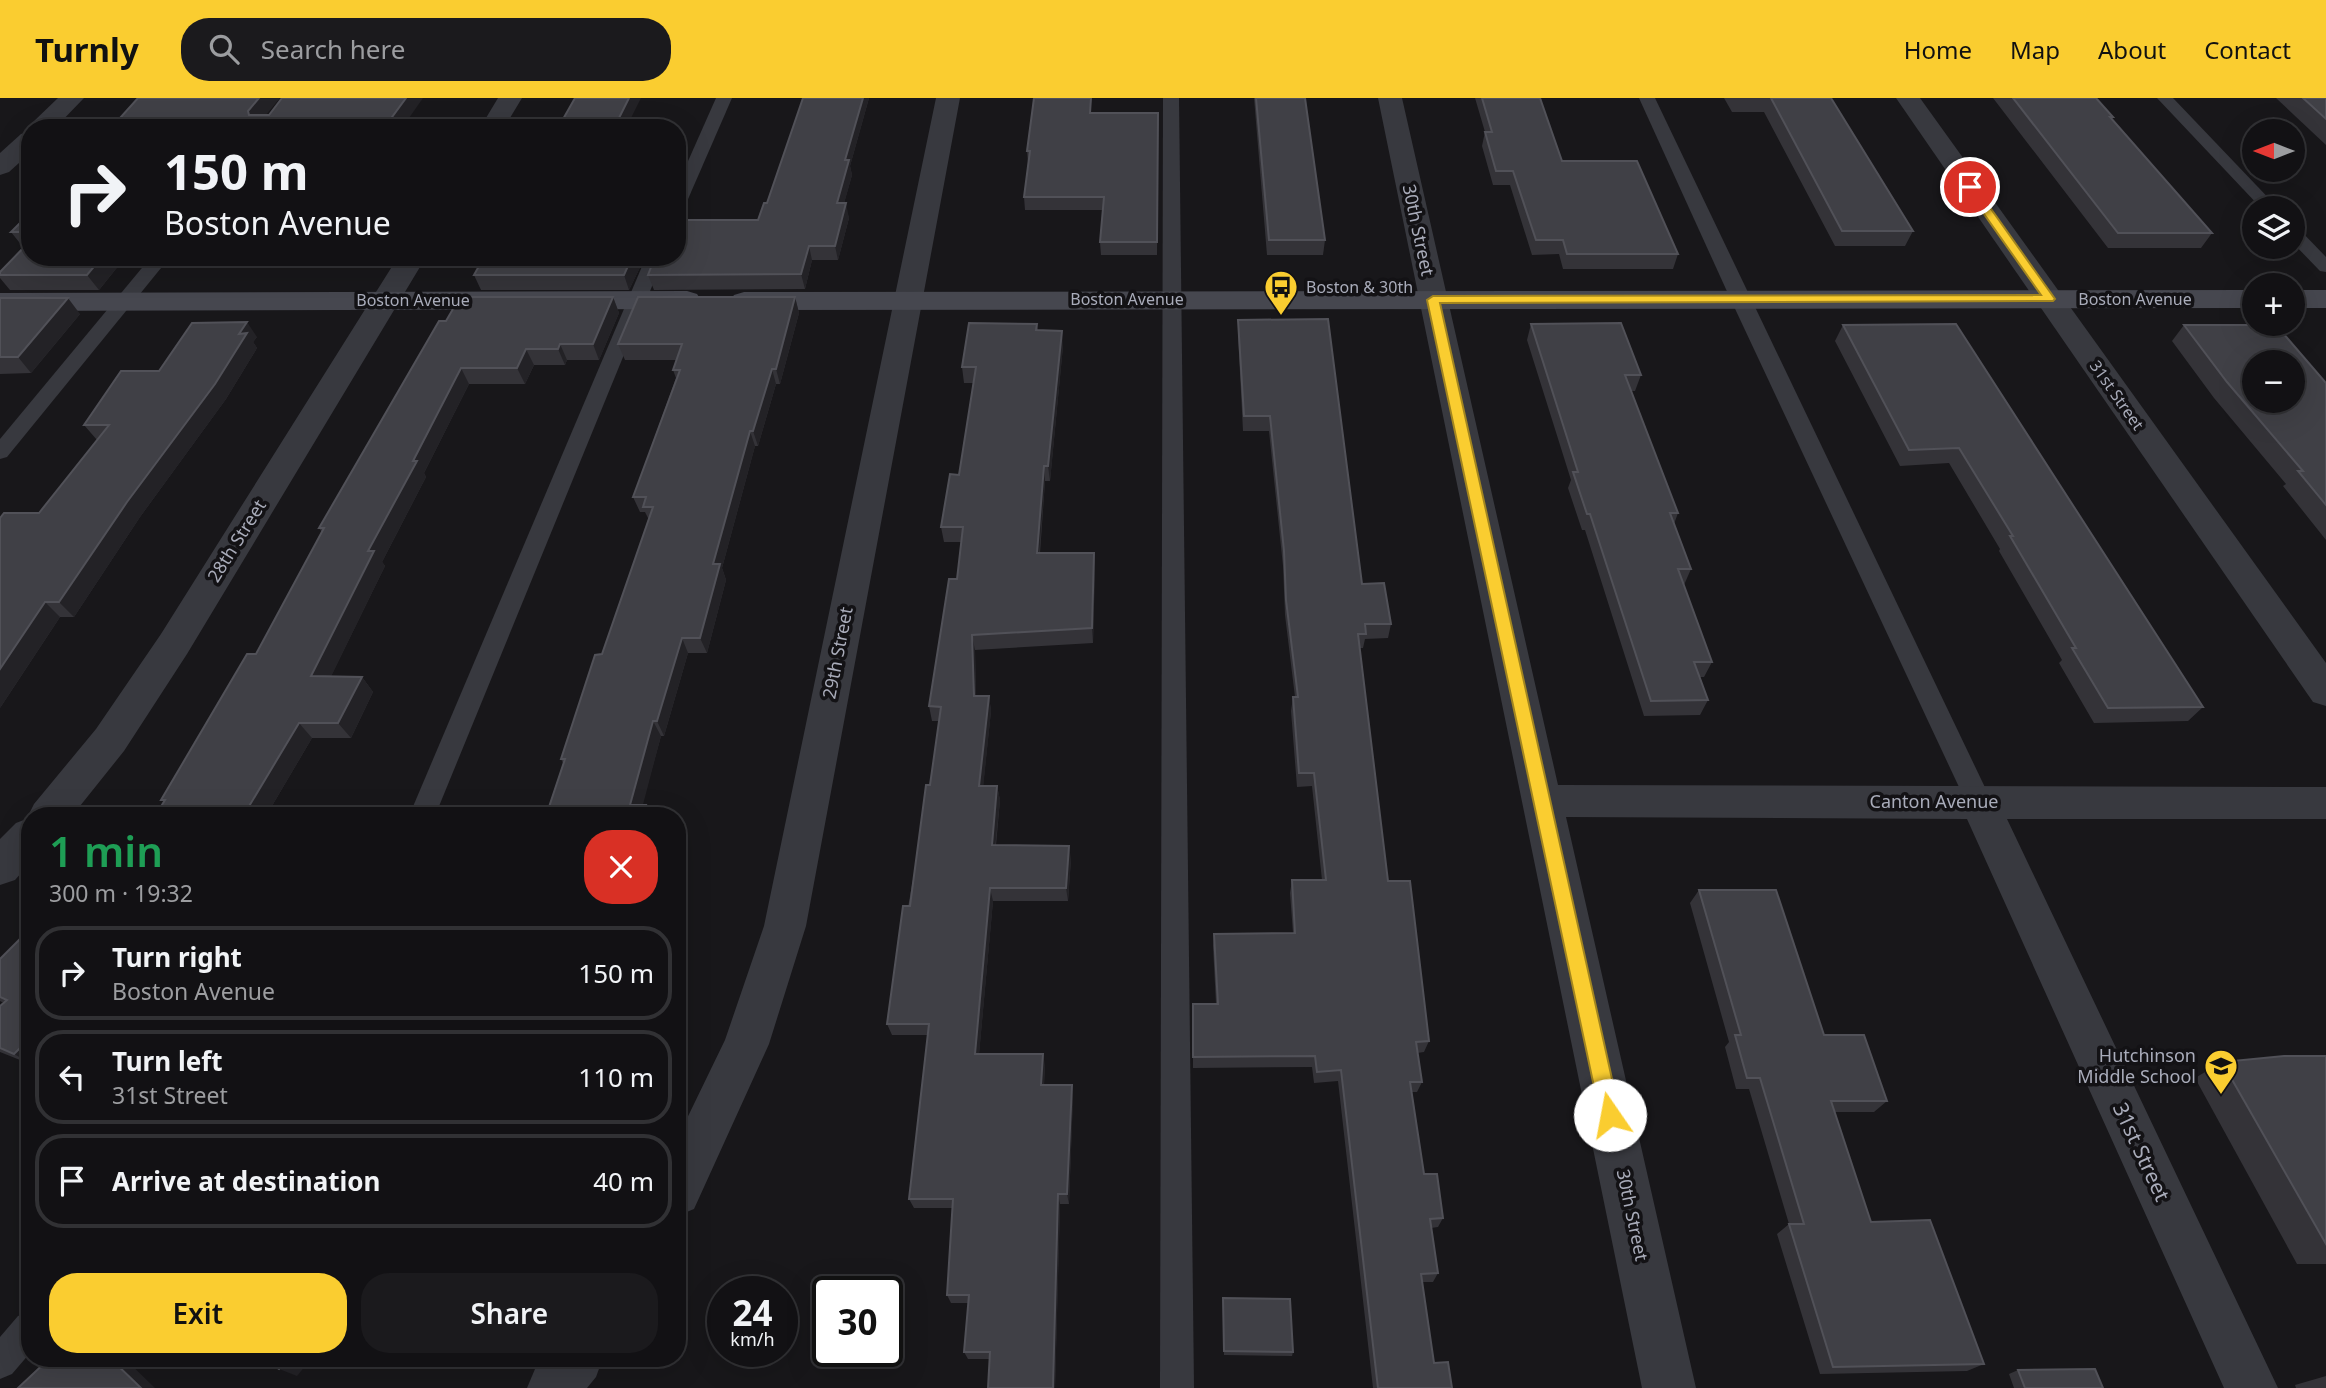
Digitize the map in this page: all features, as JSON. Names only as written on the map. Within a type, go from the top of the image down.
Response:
[{"type":"street","points":[[50,119],[72,98]]},
{"type":"street","points":[[497,119],[510,98]]},
{"type":"street","name":"29th Street","points":[[686,1173],[746,1044],[785,926],[948,98]]},
{"type":"street","name":"30th Street","points":[[1390,98],[1669,1388]]},
{"type":"street","name":"31st Street","points":[[1908,98],[2326,692]]},
{"type":"street","points":[[0,167],[21,147]]},
{"type":"street","name":"28th Street","points":[[55,807],[110,740],[174,644],[407,266]]},
{"type":"street","name":"Boston Avenue","points":[[0,302],[2242,299]]},
{"type":"street","points":[[2305,299],[2326,299]]},
{"type":"street","name":"Canton Avenue","points":[[1542,801],[2326,803]]},
{"type":"street","name":"31st Street","points":[[1979,802],[2251,1388]]},
{"type":"street","points":[[0,867],[21,845]]},
{"type":"street","points":[[554,1388],[570,1367]]},
{"type":"lane","points":[[686,185],[724,98]]},
{"type":"lane","points":[[1171,98],[1177,1388]]},
{"type":"lane","points":[[1647,98],[1979,802]]},
{"type":"lane","points":[[2165,98],[2259,196]]},
{"type":"lane","points":[[2305,245],[2326,267]]},
{"type":"lane","points":[[0,452],[154,266]]},
{"type":"lane","points":[[426,807],[651,266]]},
{"type":"lane","points":[[0,1362],[21,1338]]},
{"type":"building","points":[[138,98],[259,98],[248,111],[249,115],[269,115],[282,98],[406,98],[391,119],[119,119]]},
{"type":"building","points":[[575,98],[629,98],[618,119],[563,119]]},
{"type":"building","points":[[803,98],[863,98],[845,160],[849,160],[837,203],[846,203],[835,246],[809,246],[801,274],[648,275],[652,266],[686,266],[686,220],[758,220],[764,203],[767,203]]},
{"type":"building","points":[[1034,98],[1091,98],[1090,113],[1158,113],[1157,242],[1100,242],[1104,197],[1024,197]]},
{"type":"building","points":[[1256,98],[1305,98],[1325,240],[1269,240]]},
{"type":"building","points":[[1482,98],[1540,98],[1562,161],[1637,161],[1678,254],[1567,254],[1563,240],[1536,240],[1513,171],[1496,171],[1485,132],[1492,132]]},
{"type":"building","points":[[1771,98],[1831,98],[1913,231],[1842,231]]},
{"type":"building","points":[[2013,98],[2096,98],[2212,233],[2118,233]]},
{"type":"building","points":[[2303,98],[2326,98],[2326,119]]},
{"type":"building","points":[[21,222],[21,232],[11,232]]},
{"type":"building","points":[[21,250],[21,266],[94,266],[87,275],[0,275]]},
{"type":"building","points":[[479,266],[628,266],[624,275],[474,275]]},
{"type":"building","points":[[460,297],[613,297],[593,344],[560,344],[558,349],[526,349],[517,368],[461,368],[413,461],[417,461],[368,551],[374,551],[311,676],[362,677],[338,723],[299,723],[249,807],[161,807],[165,800],[161,800],[247,654],[256,654],[324,528],[319,528],[439,321],[446,321]]},
{"type":"building","points":[[638,297],[795,297],[776,369],[772,369],[753,431],[750,431],[713,564],[720,564],[700,638],[682,638],[657,721],[653,721],[630,805],[645,807],[549,807],[565,759],[561,759],[595,655],[602,654],[653,507],[643,507],[646,497],[633,497],[680,370],[673,370],[682,344],[618,344]]},
{"type":"building","points":[[0,298],[68,298],[18,357],[0,357]]},
{"type":"building","points":[[1328,319],[1362,584],[1384,583],[1391,624],[1365,624],[1366,634],[1358,634],[1388,881],[1410,881],[1429,1041],[1416,1042],[1422,1082],[1410,1082],[1424,1174],[1437,1174],[1443,1218],[1430,1219],[1438,1273],[1421,1274],[1434,1363],[1448,1362],[1452,1388],[1378,1388],[1341,1070],[1317,1072],[1315,1056],[1193,1057],[1193,1004],[1218,1004],[1214,934],[1295,933],[1292,880],[1326,880],[1314,773],[1299,773],[1293,697],[1298,697],[1286,600],[1284,551],[1270,416],[1244,416],[1238,320]]},
{"type":"building","points":[[247,322],[239,334],[247,333],[215,384],[127,502],[59,602],[45,602],[0,669],[0,518],[4,513],[39,513],[109,425],[84,425],[121,371],[159,371],[192,323]]},
{"type":"building","points":[[969,323],[1037,324],[1036,330],[1062,331],[1048,466],[1044,466],[1037,553],[1094,553],[1092,628],[972,635],[974,696],[989,696],[979,786],[997,786],[992,845],[1069,846],[1066,888],[990,888],[975,1054],[1043,1054],[1041,1085],[1072,1085],[1067,1194],[1058,1194],[1053,1388],[988,1388],[990,1352],[964,1352],[969,1295],[947,1295],[953,1199],[909,1199],[929,1024],[887,1024],[903,906],[910,906],[926,785],[930,785],[941,707],[929,706],[949,579],[957,579],[963,527],[941,527],[950,474],[959,475],[976,367],[962,367]]},
{"type":"building","points":[[1621,323],[1641,375],[1625,375],[1678,513],[1670,513],[1691,569],[1678,569],[1712,662],[1694,662],[1708,700],[1651,701],[1590,514],[1587,514],[1573,472],[1578,472],[1531,324]]},
{"type":"building","points":[[1956,324],[2203,707],[2108,708],[2010,536],[2013,536],[1959,448],[1909,450],[1843,325]]},
{"type":"building","points":[[2184,325],[2242,325],[2242,336],[2285,336],[2298,350],[2242,350],[2242,400]]},
{"type":"building","points":[[2305,359],[2326,383],[2326,505],[2298,471],[2303,471],[2253,413],[2305,413]]},
{"type":"building","points":[[1699,890],[1776,890],[1824,1035],[1864,1035],[1887,1101],[1831,1101],[1871,1222],[1930,1220],[1984,1364],[1833,1367],[1789,1224],[1804,1224],[1760,1078],[1747,1078],[1735,1035],[1741,1035]]},
{"type":"building","points":[[21,938],[21,1047],[14,1054],[0,1048],[0,1006],[7,1000],[0,997],[0,959]]},
{"type":"building","points":[[2284,1056],[2326,1056],[2326,1244],[2222,1062]]},
{"type":"building","points":[[1223,1298],[1290,1299],[1293,1352],[1224,1351]]},
{"type":"building","points":[[40,1367],[119,1367],[141,1388],[18,1388]]},
{"type":"building","points":[[2095,1369],[2103,1388],[2025,1388],[2018,1370]]},
{"type":"place","name":"Boston & 30th","points":[[1281,317]]},
{"type":"place","name":"Hutchinson Middle School","points":[[2221,1096]]},
{"type":"route","points":[[1610,1115],[1433,300],[2049,299],[1970,187]]}]
